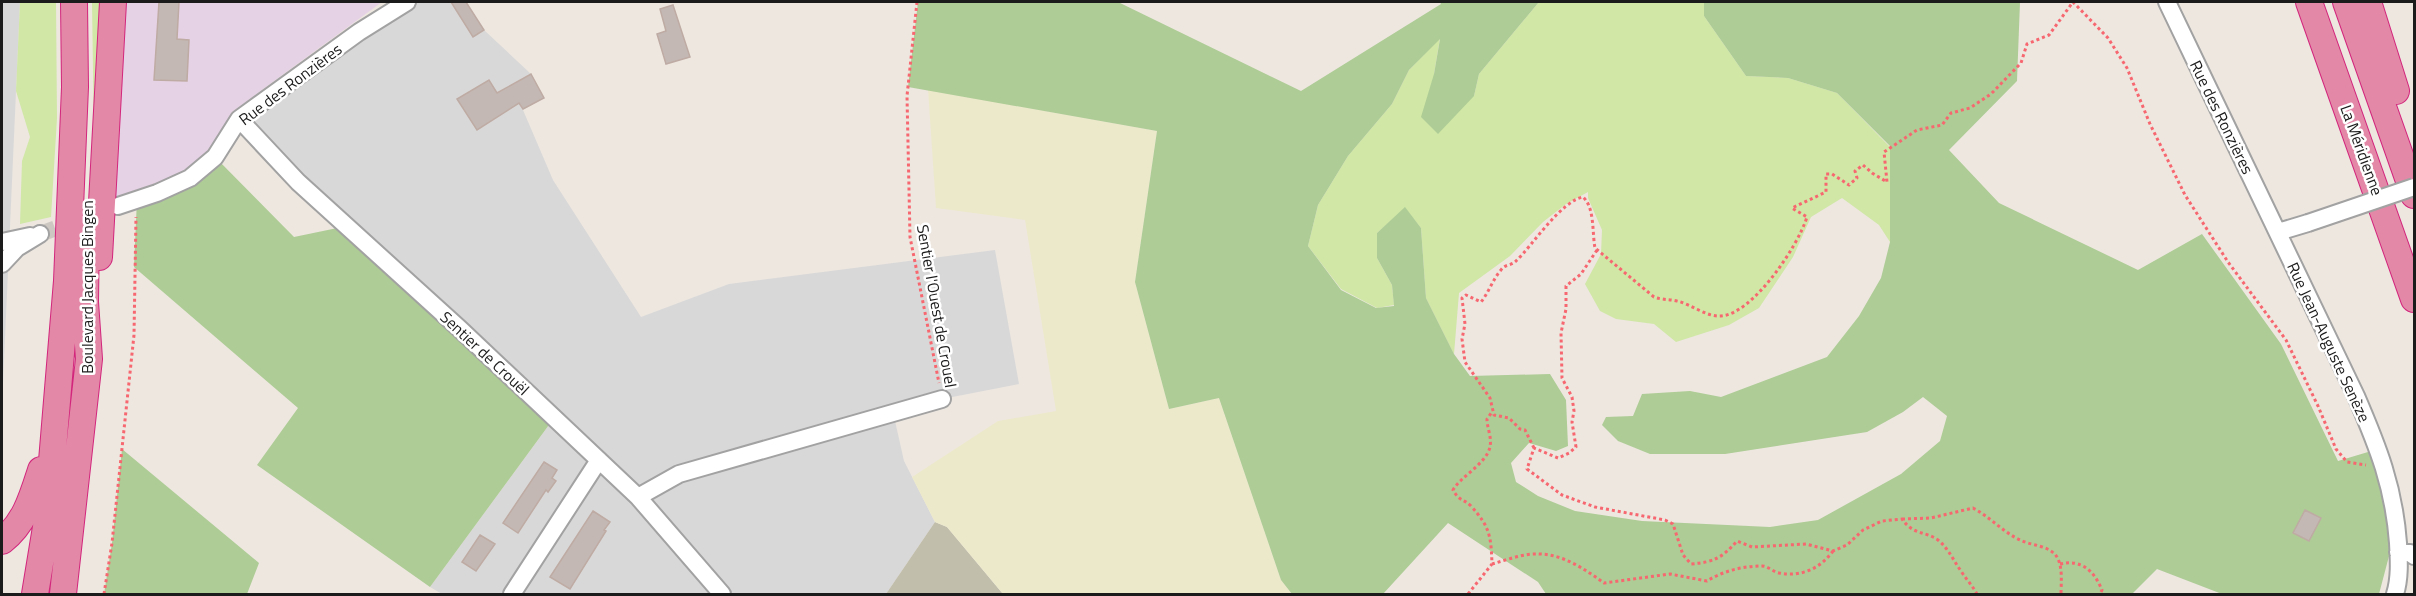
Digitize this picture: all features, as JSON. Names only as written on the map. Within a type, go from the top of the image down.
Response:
[{"type":"highway","name":"Boulevard Jacques Bingen","points":[[35,594],[47,521],[67,281],[75,87],[74,2]]},
{"type":"highway","points":[[90,359],[102,215],[113,2]]},
{"type":"highway","name":"La Méridienne","points":[[2308,2],[2415,299]]},
{"type":"highway","name":"La Méridienne","points":[[2346,2],[2415,195]]},
{"type":"highway","points":[[2368,2],[2399,102],[2415,168]]},
{"type":"highway","name":"Boulevard Jacques Bingen","points":[[63,594],[90,359],[85,302],[87,167],[75,87]]},
{"type":"highway","points":[[2,541],[18,526],[26,513],[56,421]]},
{"type":"street","name":"Rue des Ronzières","points":[[118,206],[190,178],[215,157],[239,120],[359,32],[407,2]]},
{"type":"street","name":"Rue des Ronzières","points":[[2167,2],[2278,232]]},
{"type":"street","name":"Sentier de Crouël","points":[[239,120],[298,182],[460,329],[638,497],[722,594]]},
{"type":"street","points":[[2278,232],[2415,187]]},
{"type":"street","name":"Rue Jean-Auguste Senèze","points":[[2278,232],[2356,396],[2384,464],[2406,554],[2395,594]]},
{"type":"street","points":[[2,242],[40,234],[17,248],[2,264]]},
{"type":"street","points":[[638,497],[679,474],[942,399]]},
{"type":"street","points":[[512,594],[599,460]]},
{"type":"path","name":"Sentier l'Ouest de Crouel","points":[[917,2],[907,96],[910,237],[942,399]]},
{"type":"path","points":[[1597,250],[1581,274],[1566,286],[1566,309],[1561,333],[1562,378],[1572,397],[1574,411],[1572,422],[1576,447],[1558,458],[1534,448],[1525,430],[1520,429],[1509,418],[1494,415],[1492,412],[1490,398],[1465,362],[1462,339],[1465,324],[1462,298],[1466,295],[1481,302],[1503,267],[1514,263],[1542,228],[1582,197],[1586,200],[1592,217],[1595,248],[1654,297],[1662,300],[1676,300],[1709,314],[1721,316],[1737,311],[1779,270],[1803,232],[1807,217],[1792,208],[1826,192],[1826,174],[1832,174],[1849,185],[1857,178],[1855,171],[1863,165],[1887,182],[1884,152],[1917,130],[1942,125],[1951,113],[1970,108],[1992,94],[2021,63],[2027,44],[2049,35],[2073,2],[2108,38],[2127,68],[2150,124],[2185,195],[2228,262],[2286,340],[2336,449],[2347,462],[2365,465],[2384,464]]},
{"type":"path","points":[[104,594],[112,543],[134,335],[137,199]]},
{"type":"path","points":[[1492,412],[1487,418],[1490,441],[1487,454],[1458,482],[1453,490],[1460,501],[1470,505],[1486,523],[1492,564]]},
{"type":"path","points":[[1534,448],[1527,469],[1537,477],[1562,495],[1595,507],[1665,520],[1673,524],[1683,555],[1691,564],[1705,563],[1723,557],[1737,541],[1752,547],[1806,544],[1833,551]]},
{"type":"path","points":[[1468,594],[1492,564],[1540,554],[1586,569],[1604,583],[1670,574],[1707,581],[1722,572],[1764,566],[1776,573],[1797,574],[1823,564],[1833,551],[1847,545],[1863,530],[1882,521],[1931,518],[1973,508],[2020,540],[2047,548],[2055,554],[2060,564],[2061,594]]},
{"type":"path","points":[[1902,519],[1906,526],[1936,539],[1951,554],[1977,594]]},
{"type":"path","points":[[2060,564],[2075,563],[2089,569],[2101,586],[2100,594]]},
{"type":"shaded area","points":[[2,2],[20,2],[2,406]]},
{"type":"shaded area","points":[[121,2],[382,2],[232,112],[209,152],[186,174],[138,193],[112,200]]},
{"type":"shaded area","points":[[407,2],[466,2],[484,30],[531,74],[544,98],[523,110],[553,180],[641,317],[729,284],[995,250],[1019,384],[942,399],[893,412],[904,461],[935,522],[886,594],[442,594],[430,587],[554,418],[239,119]]},
{"type":"shaded area","points":[[928,90],[1157,131],[1135,282],[1169,409],[1219,398],[1281,580],[1292,594],[1003,594],[947,527],[935,522],[912,477],[998,421],[1056,411],[1025,220],[936,208]]},
{"type":"shaded area","points":[[935,522],[947,527],[1003,594],[886,594]]},
{"type":"green space","points":[[20,2],[56,2],[57,118],[51,217],[20,224],[22,161],[30,137],[16,91]]},
{"type":"green space","points":[[92,2],[104,2],[94,139]]},
{"type":"green space","points":[[918,2],[1118,2],[1301,91],[1441,4],[1440,2],[1539,2],[1479,74],[1474,96],[1438,134],[1421,117],[1434,74],[1440,39],[1409,70],[1392,104],[1348,156],[1318,205],[1308,246],[1341,290],[1376,308],[1394,306],[1392,285],[1377,258],[1377,233],[1405,207],[1421,228],[1426,298],[1454,354],[1470,376],[1550,374],[1566,400],[1568,446],[1556,451],[1529,443],[1511,463],[1516,482],[1538,496],[1575,511],[1642,521],[1770,527],[1818,520],[1901,474],[1940,441],[1947,416],[1923,397],[1903,412],[1867,432],[1725,454],[1650,454],[1618,441],[1602,425],[1606,417],[1633,416],[1642,394],[1690,391],[1721,397],[1827,357],[1859,316],[1881,278],[1890,242],[1890,146],[1837,93],[1788,78],[1746,76],[1704,16],[1704,2],[2020,2],[2017,81],[1949,150],[1999,203],[2138,270],[2202,234],[2281,344],[2338,461],[2378,449],[2393,541],[2379,594],[2222,594],[2157,569],[2132,594],[1546,594],[1538,582],[1448,523],[1383,594],[1292,594],[1281,580],[1219,398],[1169,409],[1135,282],[1157,131],[908,87]]},
{"type":"green space","points":[[1539,2],[1704,2],[1704,16],[1746,76],[1788,78],[1837,93],[1890,147],[1890,242],[1879,225],[1842,198],[1811,217],[1793,257],[1759,308],[1729,325],[1676,342],[1654,324],[1616,319],[1600,311],[1585,284],[1601,254],[1602,230],[1588,198],[1588,192],[1566,204],[1543,222],[1510,256],[1459,293],[1454,354],[1426,298],[1421,228],[1405,208],[1377,233],[1377,258],[1392,285],[1394,305],[1377,308],[1341,289],[1308,246],[1318,205],[1348,156],[1392,104],[1409,70],[1440,38],[1434,74],[1474,96],[1479,74]]},
{"type":"green space","points":[[215,157],[294,237],[347,226],[554,418],[430,587],[257,465],[298,408],[134,267],[137,199]]},
{"type":"green space","points":[[122,449],[259,563],[247,594],[104,594]]},
{"type":"building","points":[[159,2],[179,2],[177,39],[189,40],[187,81],[154,80]]},
{"type":"building","points":[[451,2],[466,2],[484,30],[473,37]]},
{"type":"building","points":[[673,5],[690,57],[666,64],[657,34],[666,31],[660,9]]},
{"type":"building","points":[[531,74],[544,98],[523,109],[519,103],[477,130],[457,99],[489,80],[497,93]]},
{"type":"building","points":[[544,462],[557,470],[552,478],[556,481],[548,492],[546,490],[518,533],[503,523]]},
{"type":"building","points":[[2305,510],[2321,518],[2309,541],[2293,533]]},
{"type":"building","points":[[593,511],[610,522],[570,589],[550,577]]},
{"type":"building","points":[[480,535],[495,544],[476,571],[462,562]]},
{"type":"tunnel","points":[[40,234],[108,209]]}]
